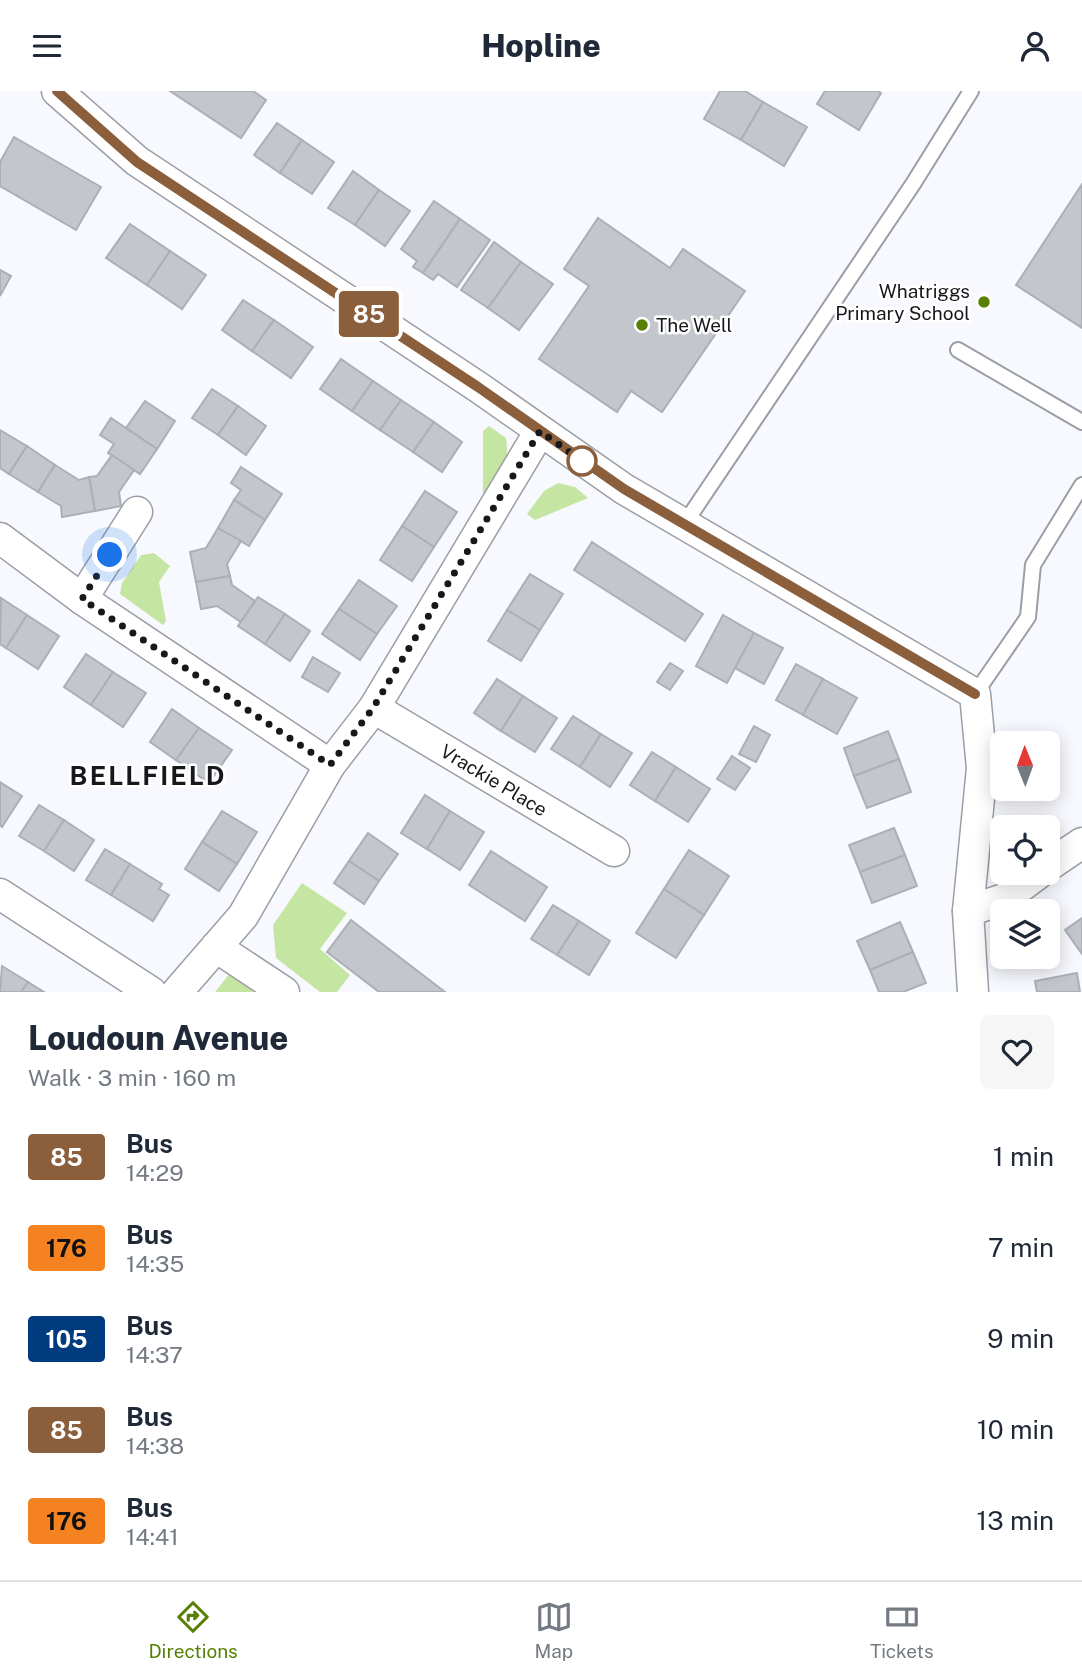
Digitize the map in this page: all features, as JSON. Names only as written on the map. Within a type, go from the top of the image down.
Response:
[{"type":"street","points":[[57,91],[137,162],[683,526],[975,694],[982,768],[968,911],[973,992]]},
{"type":"street","points":[[177,992],[243,916],[330,765],[373,708],[540,431]]},
{"type":"street","points":[[82,599],[137,512]]},
{"type":"street","points":[[0,538],[82,599],[330,765]]},
{"type":"street","name":"Vrackie Place","points":[[373,708],[614,851]]},
{"type":"street","points":[[1060,858],[1082,843]]},
{"type":"street","points":[[968,911],[1004,899],[1023,885]]},
{"type":"street","points":[[0,894],[151,992]]},
{"type":"street","points":[[216,947],[284,992]]},
{"type":"lane","points":[[683,526],[913,184],[971,91]]},
{"type":"lane","points":[[958,350],[1082,422]]},
{"type":"lane","points":[[975,694],[1028,617],[1033,565],[1082,485]]},
{"type":"green space","points":[[489,426],[506,438],[507,455],[501,477],[483,495],[483,431]]},
{"type":"green space","points":[[558,483],[575,487],[588,498],[535,520],[527,514],[544,491]]},
{"type":"green space","points":[[154,553],[170,566],[159,582],[166,621],[163,625],[120,594],[122,583],[141,555]]},
{"type":"green space","points":[[302,883],[347,913],[320,949],[350,975],[337,992],[320,992],[276,958],[273,925]]},
{"type":"green space","points":[[230,973],[257,992],[215,992]]},
{"type":"building","points":[[170,91],[253,91],[266,100],[241,138]]},
{"type":"building","points":[[720,91],[745,91],[763,102],[741,140],[704,119]]},
{"type":"building","points":[[825,91],[881,93],[859,130],[817,104]]},
{"type":"building","points":[[763,102],[807,127],[784,166],[741,140]]},
{"type":"building","points":[[277,123],[302,140],[280,173],[254,155]]},
{"type":"building","points":[[14,137],[101,187],[76,230],[0,186],[0,162]]},
{"type":"building","points":[[302,140],[334,162],[312,194],[280,173]]},
{"type":"building","points":[[353,171],[379,190],[355,225],[328,208]]},
{"type":"building","points":[[1082,184],[1082,328],[1016,285]]},
{"type":"building","points":[[379,190],[410,211],[385,246],[355,225]]},
{"type":"building","points":[[434,201],[460,219],[423,273],[413,267],[417,261],[401,249]]},
{"type":"building","name":"The Well","points":[[598,218],[670,268],[683,249],[745,291],[662,412],[631,391],[617,412],[539,359],[589,286],[564,269]]},
{"type":"building","points":[[460,219],[490,240],[457,287],[438,274],[433,280],[423,273]]},
{"type":"building","points":[[130,224],[170,251],[147,285],[106,258]]},
{"type":"building","points":[[494,242],[521,262],[488,308],[461,290]]},
{"type":"building","points":[[170,251],[206,275],[182,309],[147,285]]},
{"type":"building","points":[[521,262],[553,284],[519,330],[488,308]]},
{"type":"building","points":[[0,270],[11,276],[0,296]]},
{"type":"building","points":[[243,300],[274,320],[252,351],[222,330]]},
{"type":"building","points":[[274,320],[313,347],[291,378],[252,351]]},
{"type":"building","points":[[341,359],[373,381],[352,411],[320,389]]},
{"type":"building","points":[[373,381],[401,400],[380,430],[352,411]]},
{"type":"building","points":[[212,389],[238,406],[218,435],[192,418]]},
{"type":"building","points":[[401,400],[434,422],[413,452],[380,430]]},
{"type":"building","points":[[145,401],[175,421],[157,449],[126,428]]},
{"type":"building","points":[[238,406],[266,426],[246,455],[218,435]]},
{"type":"building","points":[[111,418],[157,449],[140,474],[108,453],[114,444],[100,435]]},
{"type":"building","points":[[434,422],[462,442],[442,472],[413,452]]},
{"type":"building","points":[[0,430],[27,446],[9,474],[0,468]]},
{"type":"building","points":[[27,446],[55,465],[38,492],[9,474]]},
{"type":"building","points":[[112,455],[134,470],[119,492],[121,506],[95,511],[89,477],[97,476]]},
{"type":"building","points":[[55,465],[79,480],[89,477],[95,511],[62,517],[61,506],[38,492]]},
{"type":"building","points":[[241,467],[282,494],[265,520],[234,500],[241,490],[231,483]]},
{"type":"building","points":[[425,491],[457,512],[434,547],[402,526]]},
{"type":"building","points":[[234,500],[265,520],[249,546],[218,528]]},
{"type":"building","points":[[402,526],[434,547],[412,581],[380,560]]},
{"type":"building","points":[[218,528],[241,541],[227,564],[230,576],[196,582],[190,552],[206,548]]},
{"type":"building","points":[[592,542],[703,614],[685,641],[574,570]]},
{"type":"building","points":[[530,574],[563,594],[540,630],[507,610]]},
{"type":"building","points":[[230,576],[232,585],[255,601],[241,622],[217,606],[201,609],[196,582]]},
{"type":"building","points":[[359,580],[397,606],[377,634],[339,609]]},
{"type":"building","points":[[258,597],[285,614],[265,644],[238,626]]},
{"type":"building","points":[[1,598],[27,615],[6,648],[0,644]]},
{"type":"building","points":[[339,609],[377,634],[360,660],[322,634]]},
{"type":"building","points":[[507,610],[540,630],[521,661],[488,641]]},
{"type":"building","points":[[285,614],[310,631],[290,661],[265,644]]},
{"type":"building","points":[[27,615],[59,636],[38,669],[6,648]]},
{"type":"building","points":[[723,615],[754,633],[727,683],[696,666]]},
{"type":"building","points":[[754,633],[783,648],[764,684],[735,668]]},
{"type":"building","points":[[86,654],[113,672],[91,705],[64,687]]},
{"type":"building","points":[[313,657],[340,673],[328,692],[302,677]]},
{"type":"building","points":[[670,663],[683,671],[670,690],[657,682]]},
{"type":"building","points":[[796,664],[823,679],[803,715],[776,700]]},
{"type":"building","points":[[113,672],[146,693],[123,727],[91,705]]},
{"type":"building","points":[[497,679],[523,696],[501,731],[474,713]]},
{"type":"building","points":[[823,679],[857,698],[837,734],[803,715]]},
{"type":"building","points":[[523,696],[557,718],[535,752],[501,731]]},
{"type":"building","points":[[172,709],[199,728],[176,760],[150,742]]},
{"type":"building","points":[[573,716],[601,734],[580,767],[551,749]]},
{"type":"building","points":[[754,726],[770,735],[756,762],[739,754]]},
{"type":"building","points":[[199,728],[232,750],[209,783],[176,760]]},
{"type":"building","points":[[888,731],[899,759],[854,776],[844,748]]},
{"type":"building","points":[[601,734],[632,753],[610,787],[580,767]]},
{"type":"building","points":[[652,752],[676,767],[655,801],[630,785]]},
{"type":"building","points":[[732,756],[750,768],[735,790],[717,779]]},
{"type":"building","points":[[899,759],[911,792],[867,808],[854,776]]},
{"type":"building","points":[[676,767],[710,789],[688,822],[655,801]]},
{"type":"building","points":[[0,782],[22,796],[2,827],[0,825]]},
{"type":"building","points":[[425,795],[450,811],[427,849],[401,833]]},
{"type":"building","points":[[39,805],[64,820],[44,851],[19,836]]},
{"type":"building","points":[[222,811],[257,832],[237,864],[202,842]]},
{"type":"building","points":[[450,811],[484,832],[460,870],[427,849]]},
{"type":"building","points":[[64,820],[94,840],[74,871],[44,851]]},
{"type":"building","points":[[894,828],[905,855],[860,872],[849,845]]},
{"type":"building","points":[[368,833],[398,854],[379,881],[349,861]]},
{"type":"building","points":[[202,842],[237,864],[219,891],[185,869]]},
{"type":"building","points":[[105,849],[130,864],[111,895],[86,880]]},
{"type":"building","points":[[689,850],[729,876],[704,915],[664,889]]},
{"type":"building","points":[[491,851],[547,887],[525,921],[469,885]]},
{"type":"building","points":[[905,855],[917,886],[872,903],[860,872]]},
{"type":"building","points":[[349,861],[379,881],[364,904],[334,883]]},
{"type":"building","points":[[130,864],[162,884],[159,889],[169,895],[153,921],[111,895]]},
{"type":"building","points":[[664,889],[704,915],[676,958],[636,933]]},
{"type":"building","points":[[553,905],[579,921],[557,955],[531,939]]},
{"type":"building","points":[[1082,918],[1082,954],[1065,930]]},
{"type":"building","points":[[351,920],[445,992],[379,992],[327,952]]},
{"type":"building","points":[[579,921],[610,941],[589,975],[557,955]]},
{"type":"building","points":[[900,922],[913,952],[870,970],[857,941]]},
{"type":"building","points":[[913,952],[926,983],[903,992],[879,992],[870,970]]},
{"type":"building","points":[[2,966],[28,982],[21,992],[0,992]]},
{"type":"building","points":[[1077,973],[1080,992],[1037,992],[1035,981]]},
{"type":"building","points":[[28,982],[44,992],[21,992]]},
{"type":"bus line","name":"85","points":[[57,91],[137,162],[478,387],[624,489],[845,621],[975,694]]},
{"type":"place","name":"Whatriggs Primary School","points":[[984,302]]},
{"type":"place","name":"The Well","points":[[642,325]]},
{"type":"district","name":"BELLFIELD","points":[[148,776]]},
{"type":"route","points":[[110,555],[82,599],[330,765],[373,708],[540,431],[582,461]]}]
